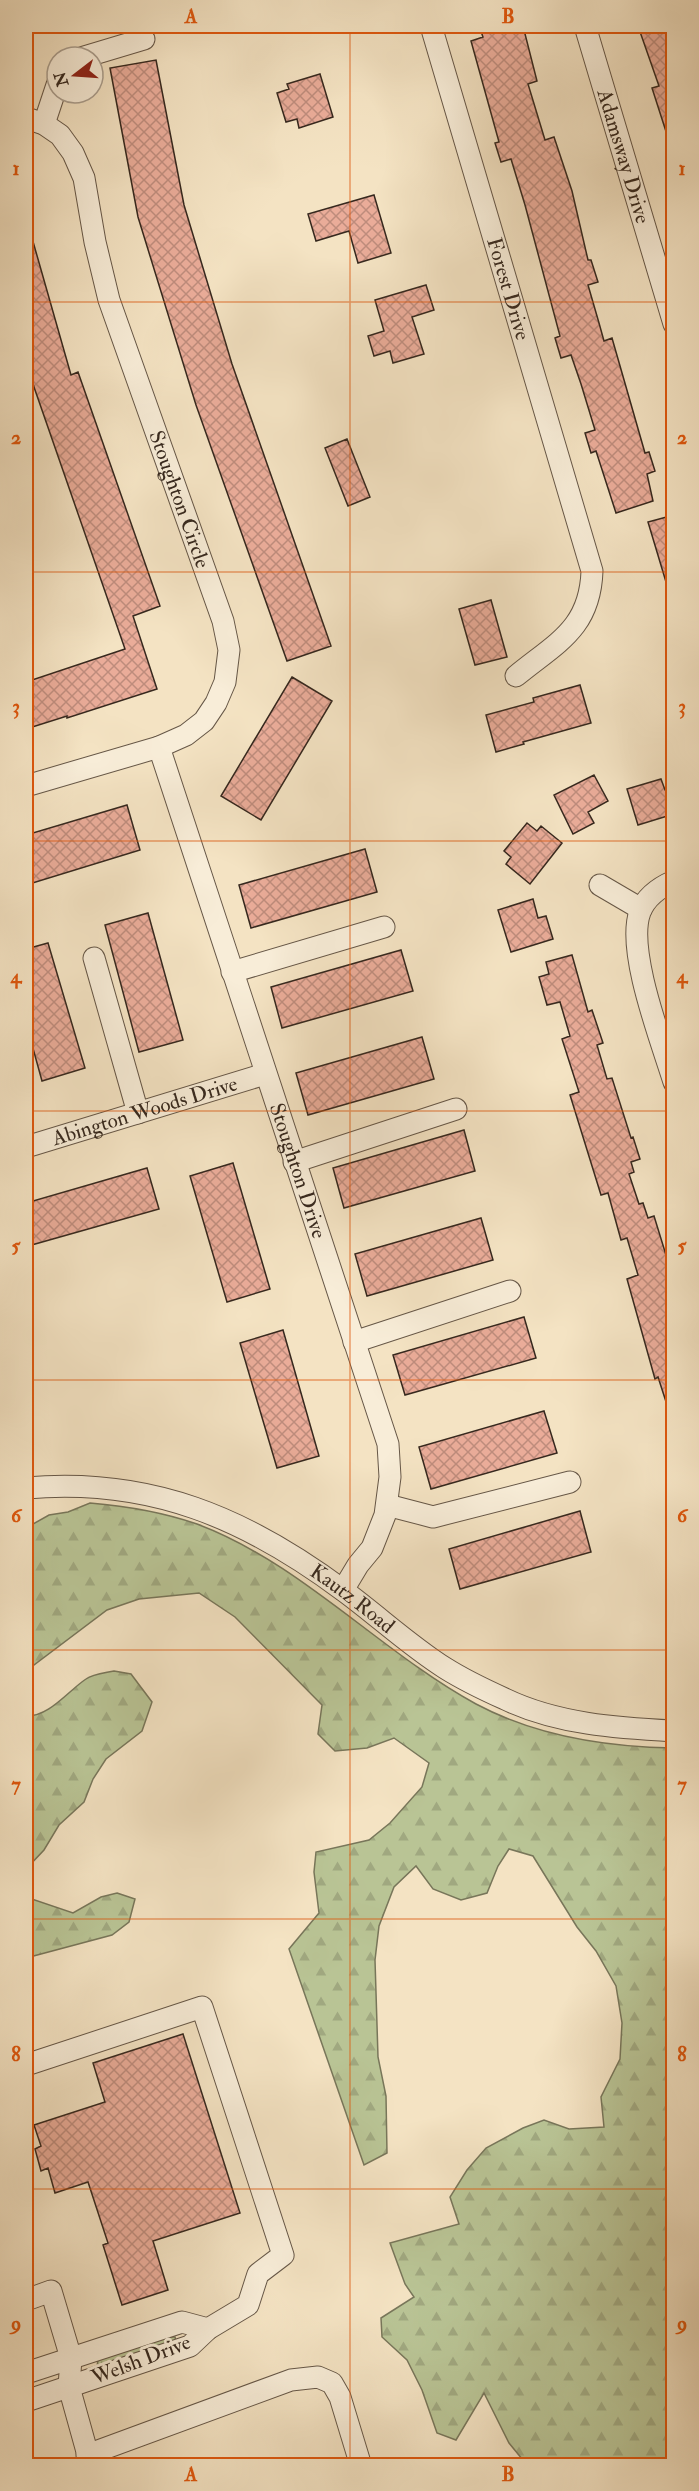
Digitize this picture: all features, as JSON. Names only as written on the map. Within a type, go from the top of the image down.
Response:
[{"type":"street","name":"Forest Drive","points":[[431,26],[592,571],[591,591],[586,608],[574,627],[516,676]]},
{"type":"street","name":"Adamsway Drive","points":[[585,26],[672,317]]},
{"type":"street","points":[[105,51],[144,39]]},
{"type":"street","points":[[35,121],[45,105]]},
{"type":"street","name":"Stoughton Circle","points":[[26,786],[159,747],[186,735],[204,721],[216,703],[225,682],[229,650],[223,621],[109,300],[95,242],[84,178],[74,153],[60,135],[35,121]]},
{"type":"street","name":"Stoughton Drive","points":[[159,747],[388,1444],[390,1477],[385,1515],[372,1548],[358,1565],[343,1590]]},
{"type":"street","points":[[674,881],[654,892],[641,909],[636,927],[636,949],[641,970],[674,1082]]},
{"type":"street","points":[[600,885],[641,909]]},
{"type":"street","points":[[232,972],[384,927]]},
{"type":"street","points":[[94,958],[138,1113]]},
{"type":"street","name":"Abington Woods Drive","points":[[26,1147],[265,1074]]},
{"type":"street","points":[[294,1162],[456,1108]]},
{"type":"street","points":[[354,1342],[510,1291]]},
{"type":"street","points":[[387,1505],[433,1517],[570,1482]]},
{"type":"street","name":"Kautz Road","points":[[26,1488],[55,1485],[103,1486],[156,1496],[228,1520],[280,1547],[343,1590],[445,1668],[508,1701],[566,1719],[622,1728],[674,1731]]},
{"type":"street","points":[[26,2065],[202,2007],[284,2255],[258,2274],[248,2305],[208,2329]]},
{"type":"street","points":[[26,2300],[51,2291],[71,2358],[69,2387],[89,2460],[291,2380],[318,2377],[332,2383],[340,2397],[361,2466]]},
{"type":"street","name":"Welsh Drive","points":[[26,2373],[182,2322],[208,2329]]},
{"type":"street","name":"Welsh Drive","points":[[26,2401],[190,2346],[208,2329]]},
{"type":"green space","points":[[90,1503],[171,1516],[197,1524],[235,1541],[271,1561],[305,1584],[440,1683],[499,1715],[572,1738],[622,1745],[673,1748],[673,2465],[527,2465],[509,2443],[484,2393],[456,2440],[437,2433],[422,2390],[407,2360],[382,2337],[381,2318],[414,2297],[405,2284],[390,2243],[459,2224],[450,2197],[467,2170],[486,2148],[523,2128],[544,2120],[569,2129],[604,2127],[601,2097],[620,2059],[622,2023],[616,1986],[596,1951],[577,1927],[533,1856],[509,1849],[498,1866],[487,1893],[461,1900],[433,1889],[416,1866],[394,1887],[379,1926],[375,1960],[378,2057],[386,2096],[387,2153],[364,2165],[289,1949],[319,1913],[314,1872],[316,1852],[369,1840],[390,1823],[422,1787],[429,1763],[394,1738],[367,1748],[335,1751],[318,1734],[322,1705],[235,1617],[199,1593],[139,1599],[107,1610],[26,1671],[26,1528],[49,1515],[68,1512]]},
{"type":"green space","points":[[114,1671],[131,1674],[152,1702],[142,1731],[106,1759],[93,1779],[84,1802],[59,1825],[44,1850],[26,1869],[26,1716],[50,1708],[89,1677]]},
{"type":"green space","points":[[117,1893],[135,1899],[129,1922],[112,1935],[26,1958],[26,1897],[73,1913],[101,1897]]},
{"type":"green space","points":[[175,2337],[176,2341],[97,2367],[98,2359]]},
{"type":"building","points":[[479,26],[523,26],[537,81],[528,84],[545,140],[554,137],[572,191],[588,260],[591,260],[598,282],[588,285],[604,341],[612,338],[645,453],[649,452],[655,471],[647,474],[653,501],[616,513],[596,451],[591,453],[585,433],[595,430],[571,355],[561,358],[555,338],[560,336],[511,159],[501,162],[495,143],[499,142],[471,41],[483,37]]},
{"type":"building","points":[[638,26],[674,26],[674,144],[670,144],[652,88],[659,86]]},
{"type":"building","points":[[156,60],[184,205],[232,364],[331,646],[287,661],[196,405],[138,217],[110,68]]},
{"type":"building","points":[[320,74],[333,117],[299,128],[297,119],[286,122],[277,93],[289,89],[287,84]]},
{"type":"building","points":[[374,195],[391,253],[358,263],[349,231],[316,241],[308,214]]},
{"type":"building","points":[[30,231],[71,375],[78,372],[160,606],[133,616],[157,689],[26,729],[26,682],[125,649],[26,364],[26,232]]},
{"type":"building","points":[[426,285],[434,310],[412,317],[424,354],[393,363],[390,351],[374,356],[368,336],[384,331],[375,300]]},
{"type":"building","points":[[347,439],[370,497],[348,506],[325,448]]},
{"type":"building","points":[[674,515],[674,592],[669,592],[648,522]]},
{"type":"building","points":[[491,600],[507,657],[475,665],[459,609]]},
{"type":"building","points":[[292,677],[332,701],[261,820],[221,796]]},
{"type":"building","points":[[580,685],[591,723],[496,752],[486,715],[534,702],[533,698]]},
{"type":"building","points":[[594,775],[608,801],[588,812],[594,823],[573,834],[554,795]]},
{"type":"building","points":[[661,779],[665,790],[674,788],[674,814],[638,825],[627,789]]},
{"type":"building","points":[[127,805],[140,850],[26,885],[26,835]]},
{"type":"building","points":[[527,823],[537,831],[541,826],[562,843],[530,884],[506,864],[511,857],[504,851]]},
{"type":"building","points":[[365,849],[377,892],[251,928],[239,885]]},
{"type":"building","points":[[533,899],[538,918],[546,916],[553,939],[511,952],[498,910]]},
{"type":"building","points":[[148,913],[183,1040],[139,1052],[105,925]]},
{"type":"building","points":[[48,943],[85,1068],[42,1081],[26,1023],[26,949]]},
{"type":"building","points":[[401,950],[413,991],[282,1028],[271,987]]},
{"type":"building","points":[[572,955],[588,1012],[592,1010],[603,1043],[597,1045],[607,1079],[612,1078],[640,1159],[631,1162],[634,1172],[629,1174],[639,1204],[643,1203],[648,1218],[654,1216],[674,1281],[674,1413],[670,1414],[658,1377],[655,1379],[627,1279],[638,1275],[627,1238],[621,1240],[608,1193],[601,1195],[570,1095],[579,1092],[562,1039],[570,1036],[560,1002],[547,1005],[539,977],[549,974],[546,962]]},
{"type":"building","points":[[422,1037],[434,1079],[308,1115],[296,1073]]},
{"type":"building","points":[[464,1130],[475,1171],[344,1208],[333,1168]]},
{"type":"building","points":[[233,1163],[270,1289],[227,1302],[190,1176]]},
{"type":"building","points":[[147,1168],[159,1209],[28,1246],[26,1203]]},
{"type":"building","points":[[481,1218],[493,1260],[367,1296],[355,1254]]},
{"type":"building","points":[[524,1317],[536,1358],[405,1395],[393,1355]]},
{"type":"building","points":[[283,1330],[319,1456],[277,1468],[240,1343]]},
{"type":"building","points":[[544,1411],[557,1453],[431,1489],[419,1447]]},
{"type":"building","points":[[580,1511],[591,1552],[460,1589],[449,1549]]},
{"type":"building","points":[[183,2034],[240,2213],[153,2241],[168,2290],[122,2305],[103,2245],[108,2243],[88,2182],[55,2193],[48,2168],[41,2171],[35,2149],[41,2146],[34,2125],[105,2102],[93,2063]]}]
